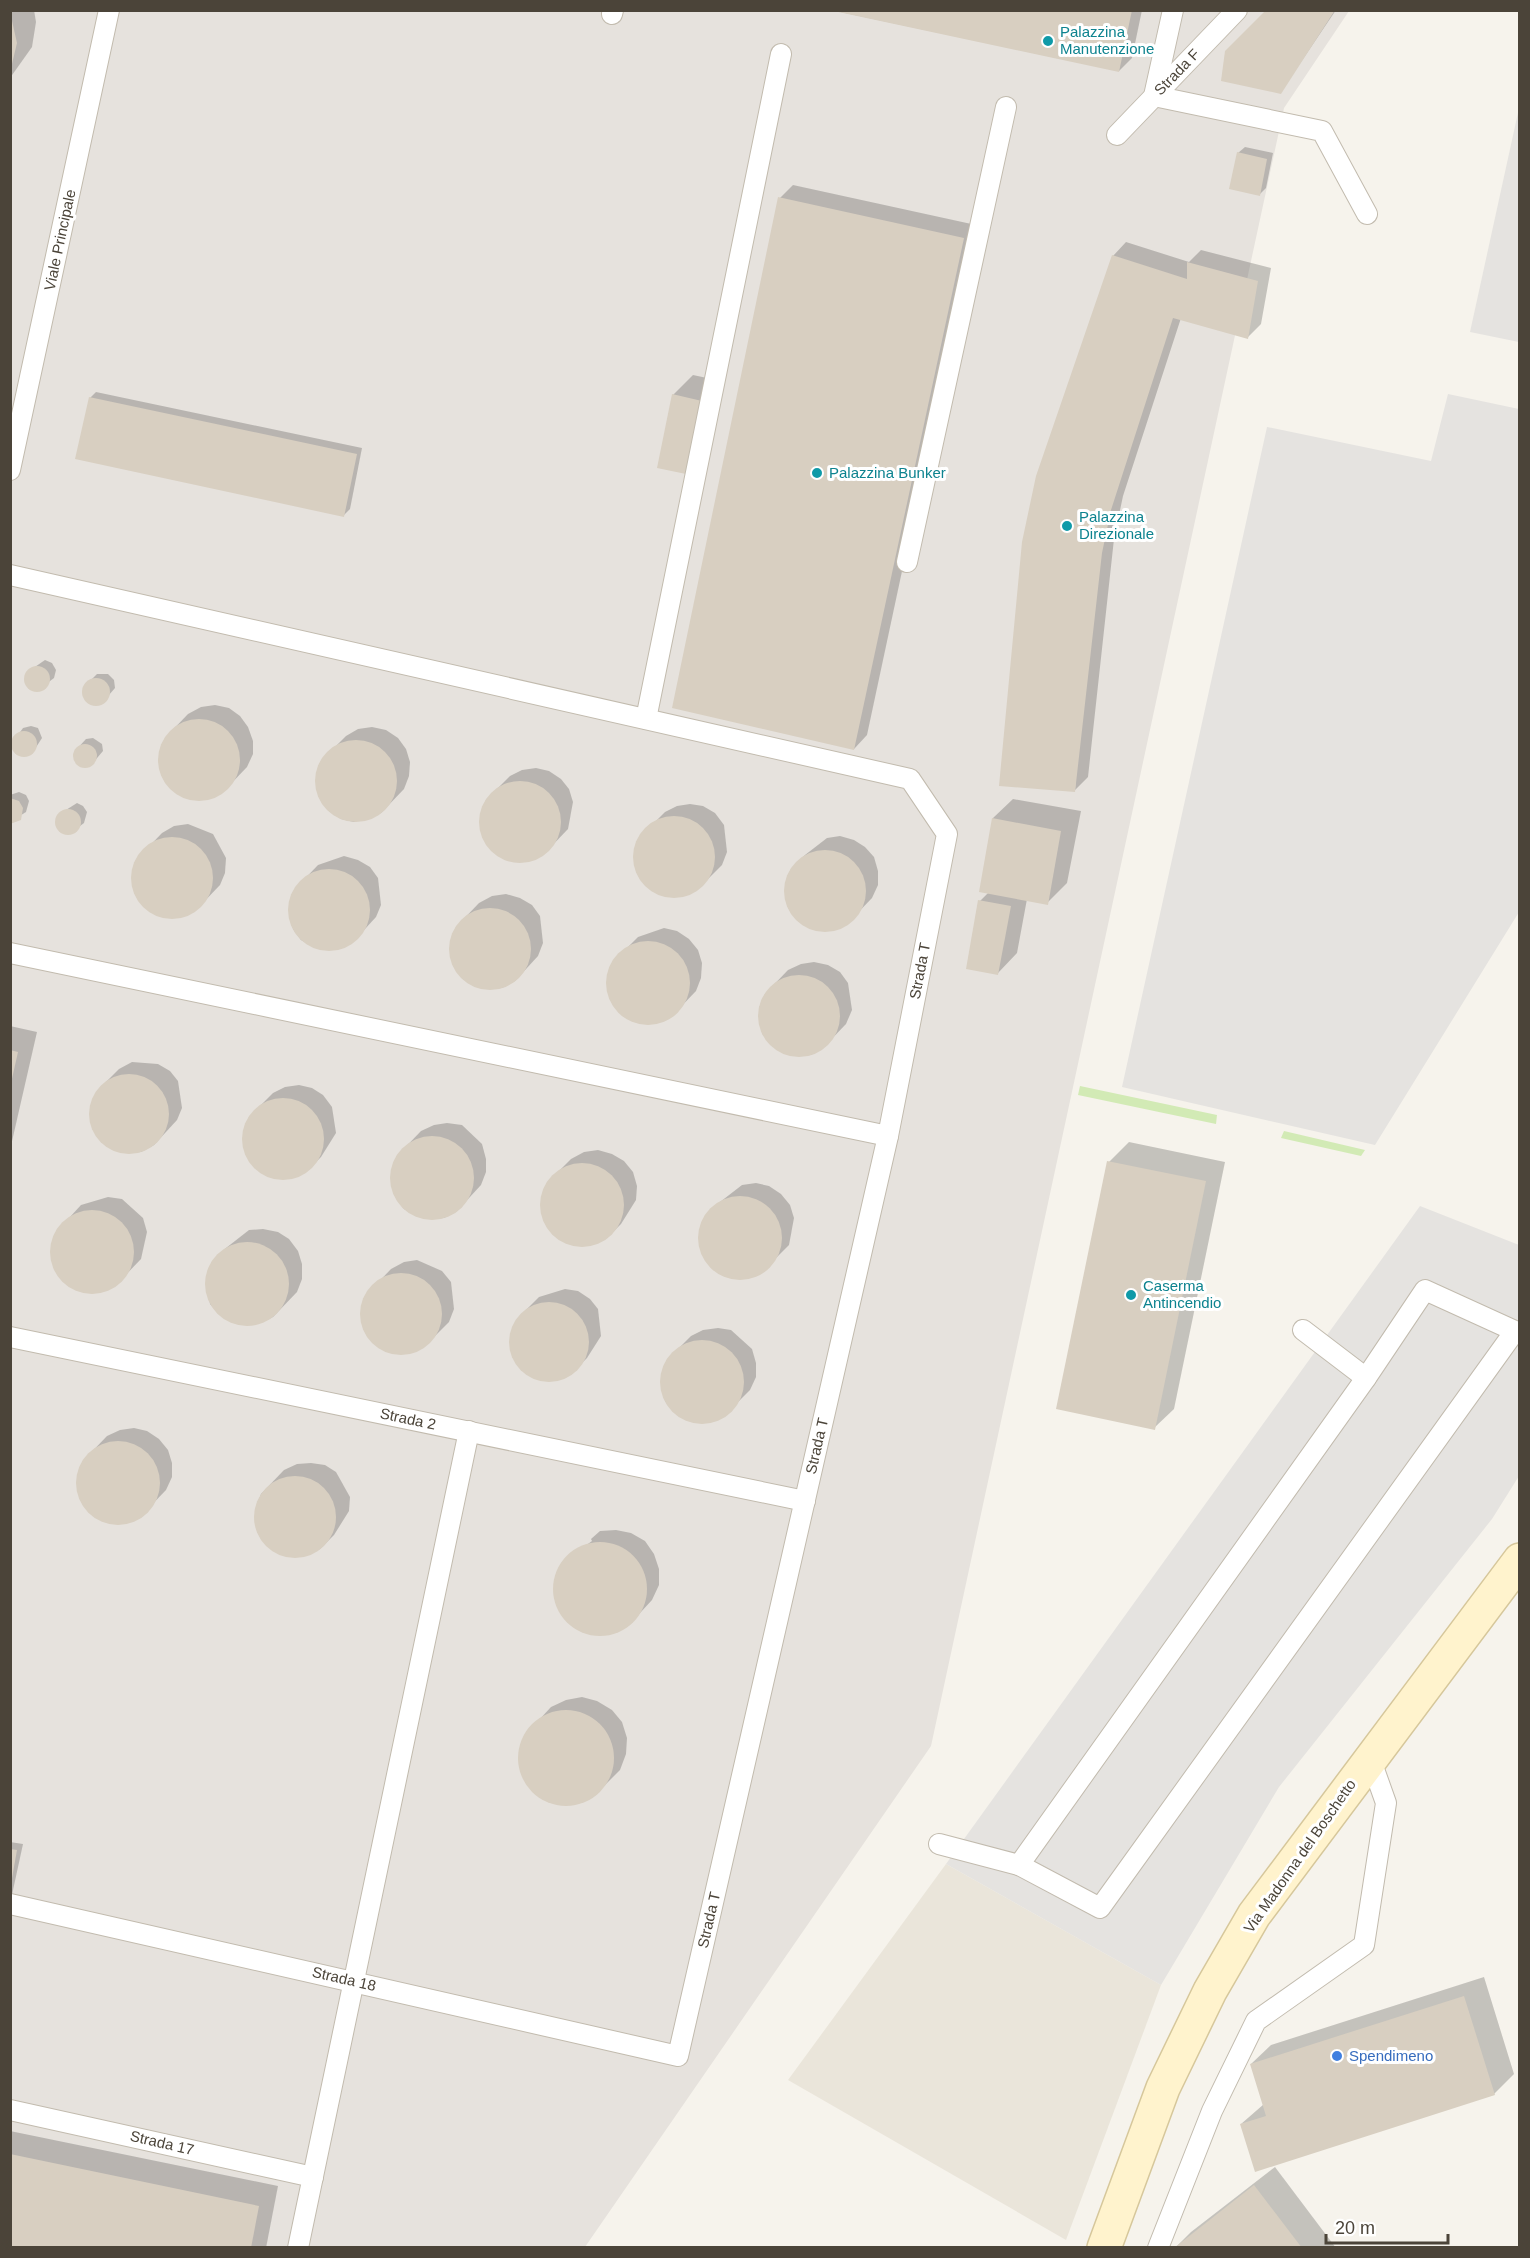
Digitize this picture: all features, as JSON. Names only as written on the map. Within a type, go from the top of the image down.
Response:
[{"type":"main road","name":"Via Madonna del Boschetto","points":[[1104,2247],[1163,2088],[1210,1992],[1254,1915],[1520,1560]]},
{"type":"lane","name":"Viale Principale","points":[[10,470],[109,10]]},
{"type":"lane","points":[[1173,10],[1154,96],[1322,131],[1368,214]]},
{"type":"lane","name":"Strada F","points":[[1117,135],[1237,10]]},
{"type":"lane","points":[[10,575],[646,720],[781,54]]},
{"type":"lane","points":[[907,562],[1006,107]]},
{"type":"lane","name":"Strada T","points":[[646,720],[910,779],[946,834],[888,1136],[678,2056]]},
{"type":"lane","points":[[10,953],[888,1136]]},
{"type":"lane","points":[[939,1844],[1019,1865],[1100,1908],[1515,1331],[1425,1290],[1366,1378],[1019,1865]]},
{"type":"lane","points":[[1304,1330],[1366,1378]]},
{"type":"lane","name":"Strada 2","points":[[10,1337],[805,1500]]},
{"type":"lane","points":[[298,2247],[469,1431]]},
{"type":"lane","points":[[1158,2247],[1212,2111],[1256,2020],[1364,1945],[1386,1803],[1370,1758]]},
{"type":"lane","name":"Strada 18","points":[[10,1904],[678,2056]]},
{"type":"lane","name":"Strada 17","points":[[10,2110],[313,2177]]},
{"type":"shaded area","points":[[11,11],[1349,11],[1284,108],[931,1746],[585,2247],[11,2248]]},
{"type":"shaded area","points":[[1519,108],[1519,342],[1470,332]]},
{"type":"shaded area","points":[[1448,394],[1519,409],[1519,912],[1375,1145],[1122,1087],[1267,427],[1431,461]]},
{"type":"shaded area","points":[[1420,1206],[1519,1245],[1519,1476],[1492,1519],[1279,1787],[1161,1985],[946,1864]]},
{"type":"shaded area","points":[[946,1864],[1161,1985],[1066,2240],[788,2080]]},
{"type":"green space","points":[[1080,1086],[1217,1115],[1216,1124],[1078,1095]]},
{"type":"green space","points":[[1284,1131],[1365,1150],[1361,1156],[1281,1138]]},
{"type":"building","name":"Palazzina Manutenzione","points":[[829,10],[1132,10],[1119,72]]},
{"type":"building","points":[[1266,10],[1335,10],[1281,94],[1221,81],[1225,51]]},
{"type":"building","points":[[10,12],[17,43],[10,72]]},
{"type":"building","points":[[1237,152],[1267,159],[1260,196],[1229,189]]},
{"type":"building","name":"Palazzina Bunker","points":[[778,197],[964,238],[854,750],[672,708]]},
{"type":"building","name":"Palazzina Direzionale","points":[[1112,255],[1187,279],[1187,262],[1258,281],[1248,339],[1173,318],[1111,510],[1102,553],[1075,792],[999,786],[1022,542],[1036,476]]},
{"type":"building","points":[[672,394],[702,401],[686,474],[657,468]]},
{"type":"building","points":[[89,397],[357,454],[344,517],[75,459]]},
{"type":"building","points":[[37,666],[46,670],[50,679],[46,688],[37,692],[28,688],[24,679],[28,670]]},
{"type":"building","points":[[96,678],[106,682],[110,692],[106,702],[96,706],[86,702],[82,692],[86,682]]},
{"type":"building","points":[[191,719],[207,719],[222,726],[233,737],[240,752],[237,776],[228,789],[207,801],[191,801],[176,794],[165,783],[158,768],[158,752],[165,737],[176,726]]},
{"type":"building","points":[[24,731],[33,735],[37,744],[33,753],[24,757],[15,753],[11,744],[15,735]]},
{"type":"building","points":[[356,740],[372,743],[385,752],[394,765],[397,781],[394,797],[385,810],[372,819],[356,822],[340,819],[327,810],[318,797],[315,781],[318,765],[327,752],[340,743]]},
{"type":"building","points":[[80,744],[90,744],[97,751],[97,761],[90,768],[80,768],[73,761],[73,751]]},
{"type":"building","points":[[520,781],[536,784],[549,793],[558,806],[561,822],[558,838],[549,851],[536,860],[520,863],[504,860],[491,851],[482,838],[479,822],[482,806],[491,793],[504,784]]},
{"type":"building","points":[[10,798],[19,801],[23,808],[21,820],[10,824]]},
{"type":"building","points":[[68,809],[77,813],[81,822],[77,831],[68,835],[59,831],[55,822],[59,813]]},
{"type":"building","points":[[674,816],[690,819],[703,828],[712,841],[715,857],[712,873],[703,886],[690,895],[674,898],[658,895],[645,886],[636,873],[633,857],[636,841],[645,828],[658,819]]},
{"type":"building","points":[[992,818],[1061,831],[1048,905],[979,892]]},
{"type":"building","points":[[172,837],[188,840],[201,849],[210,862],[213,878],[210,894],[201,907],[188,916],[172,919],[156,916],[143,907],[134,894],[131,878],[134,862],[143,849],[156,840]]},
{"type":"building","points":[[825,850],[841,853],[854,862],[863,875],[866,891],[863,907],[854,920],[841,929],[825,932],[809,929],[796,920],[787,907],[784,891],[787,875],[796,862],[809,853]]},
{"type":"building","points":[[329,869],[345,872],[358,881],[367,894],[370,910],[367,926],[358,939],[345,948],[329,951],[313,948],[300,939],[291,926],[288,910],[291,894],[300,881],[313,872]]},
{"type":"building","points":[[978,900],[1011,906],[998,975],[966,969]]},
{"type":"building","points":[[482,908],[498,908],[513,915],[524,926],[531,941],[528,965],[519,978],[498,990],[482,990],[467,983],[456,972],[449,957],[449,941],[456,926],[467,915]]},
{"type":"building","points":[[648,941],[664,944],[678,953],[687,967],[690,983],[687,999],[678,1013],[664,1022],[648,1025],[632,1022],[618,1013],[609,999],[606,983],[609,967],[618,953],[632,944]]},
{"type":"building","points":[[799,975],[815,978],[828,987],[837,1000],[840,1016],[837,1032],[828,1045],[815,1054],[799,1057],[783,1054],[770,1045],[761,1032],[758,1016],[761,1000],[770,987],[783,978]]},
{"type":"building","points":[[10,1050],[18,1052],[11,1083],[10,1083]]},
{"type":"building","points":[[129,1074],[144,1077],[157,1086],[166,1099],[169,1114],[166,1129],[157,1142],[144,1151],[129,1154],[114,1151],[101,1142],[92,1129],[89,1114],[92,1099],[101,1086],[114,1077]]},
{"type":"building","points":[[283,1098],[299,1101],[312,1110],[321,1123],[324,1139],[321,1155],[312,1168],[299,1177],[283,1180],[267,1177],[254,1168],[245,1155],[242,1139],[245,1123],[254,1110],[267,1101]]},
{"type":"building","points":[[432,1136],[448,1139],[462,1148],[471,1162],[474,1178],[471,1194],[462,1208],[448,1217],[432,1220],[416,1217],[402,1208],[393,1194],[390,1178],[393,1162],[402,1148],[416,1139]]},
{"type":"building","name":"Caserma Antincendio","points":[[1107,1161],[1206,1181],[1155,1430],[1056,1409]]},
{"type":"building","points":[[582,1163],[598,1166],[612,1175],[621,1189],[624,1205],[621,1221],[612,1235],[598,1244],[582,1247],[566,1244],[552,1235],[543,1221],[540,1205],[543,1189],[552,1175],[566,1166]]},
{"type":"building","points":[[740,1196],[763,1203],[775,1215],[782,1238],[775,1261],[763,1273],[740,1280],[717,1273],[705,1261],[698,1238],[705,1215],[717,1203]]},
{"type":"building","points":[[92,1210],[108,1213],[122,1222],[131,1236],[134,1252],[131,1268],[122,1282],[108,1291],[92,1294],[76,1291],[62,1282],[53,1268],[50,1252],[53,1236],[62,1222],[76,1213]]},
{"type":"building","points":[[239,1242],[255,1242],[271,1249],[282,1260],[289,1276],[286,1300],[277,1314],[255,1326],[239,1326],[223,1319],[212,1308],[205,1292],[205,1276],[212,1260],[223,1249]]},
{"type":"building","points":[[401,1273],[417,1276],[430,1285],[439,1298],[442,1314],[439,1330],[430,1343],[417,1352],[401,1355],[385,1352],[372,1343],[363,1330],[360,1314],[363,1298],[372,1285],[385,1276]]},
{"type":"building","points":[[549,1302],[564,1305],[577,1314],[586,1327],[589,1342],[586,1357],[577,1370],[564,1379],[549,1382],[534,1379],[521,1370],[512,1357],[509,1342],[512,1327],[521,1314],[534,1305]]},
{"type":"building","points":[[702,1340],[725,1347],[737,1359],[744,1382],[737,1405],[725,1417],[702,1424],[679,1417],[667,1405],[660,1382],[667,1359],[679,1347]]},
{"type":"building","points":[[118,1441],[141,1448],[153,1460],[160,1483],[153,1506],[141,1518],[118,1525],[95,1518],[83,1506],[76,1483],[83,1460],[95,1448]]},
{"type":"building","points":[[287,1476],[303,1476],[318,1483],[329,1494],[336,1509],[333,1533],[324,1546],[303,1558],[287,1558],[272,1551],[261,1540],[254,1525],[254,1509],[261,1494],[272,1483]]},
{"type":"building","points":[[600,1542],[618,1546],[633,1556],[643,1571],[647,1589],[643,1607],[633,1622],[618,1632],[600,1636],[582,1632],[567,1622],[557,1607],[553,1589],[557,1571],[567,1556],[582,1546]]},
{"type":"building","points":[[566,1710],[584,1714],[600,1724],[610,1740],[614,1758],[610,1776],[600,1792],[584,1802],[566,1806],[548,1802],[532,1792],[522,1776],[518,1758],[522,1740],[532,1724],[548,1714]]},
{"type":"building","points":[[10,1849],[17,1850],[12,1878],[10,1878]]},
{"type":"building","points":[[1464,1996],[1495,2095],[1255,2172],[1240,2124],[1266,2116],[1250,2064]]},
{"type":"building","points":[[10,2154],[259,2206],[251,2248],[10,2248]]},
{"type":"building","points":[[1254,2185],[1302,2248],[1174,2248]]},
{"type":"place","name":"Palazzina Manutenzione","points":[[1048,41]]},
{"type":"place","name":"Palazzina Bunker","points":[[817,473]]},
{"type":"place","name":"Palazzina Direzionale","points":[[1067,526]]},
{"type":"place","name":"Caserma Antincendio","points":[[1131,1295]]},
{"type":"place","name":"Spendimeno","points":[[1337,2056]]}]
